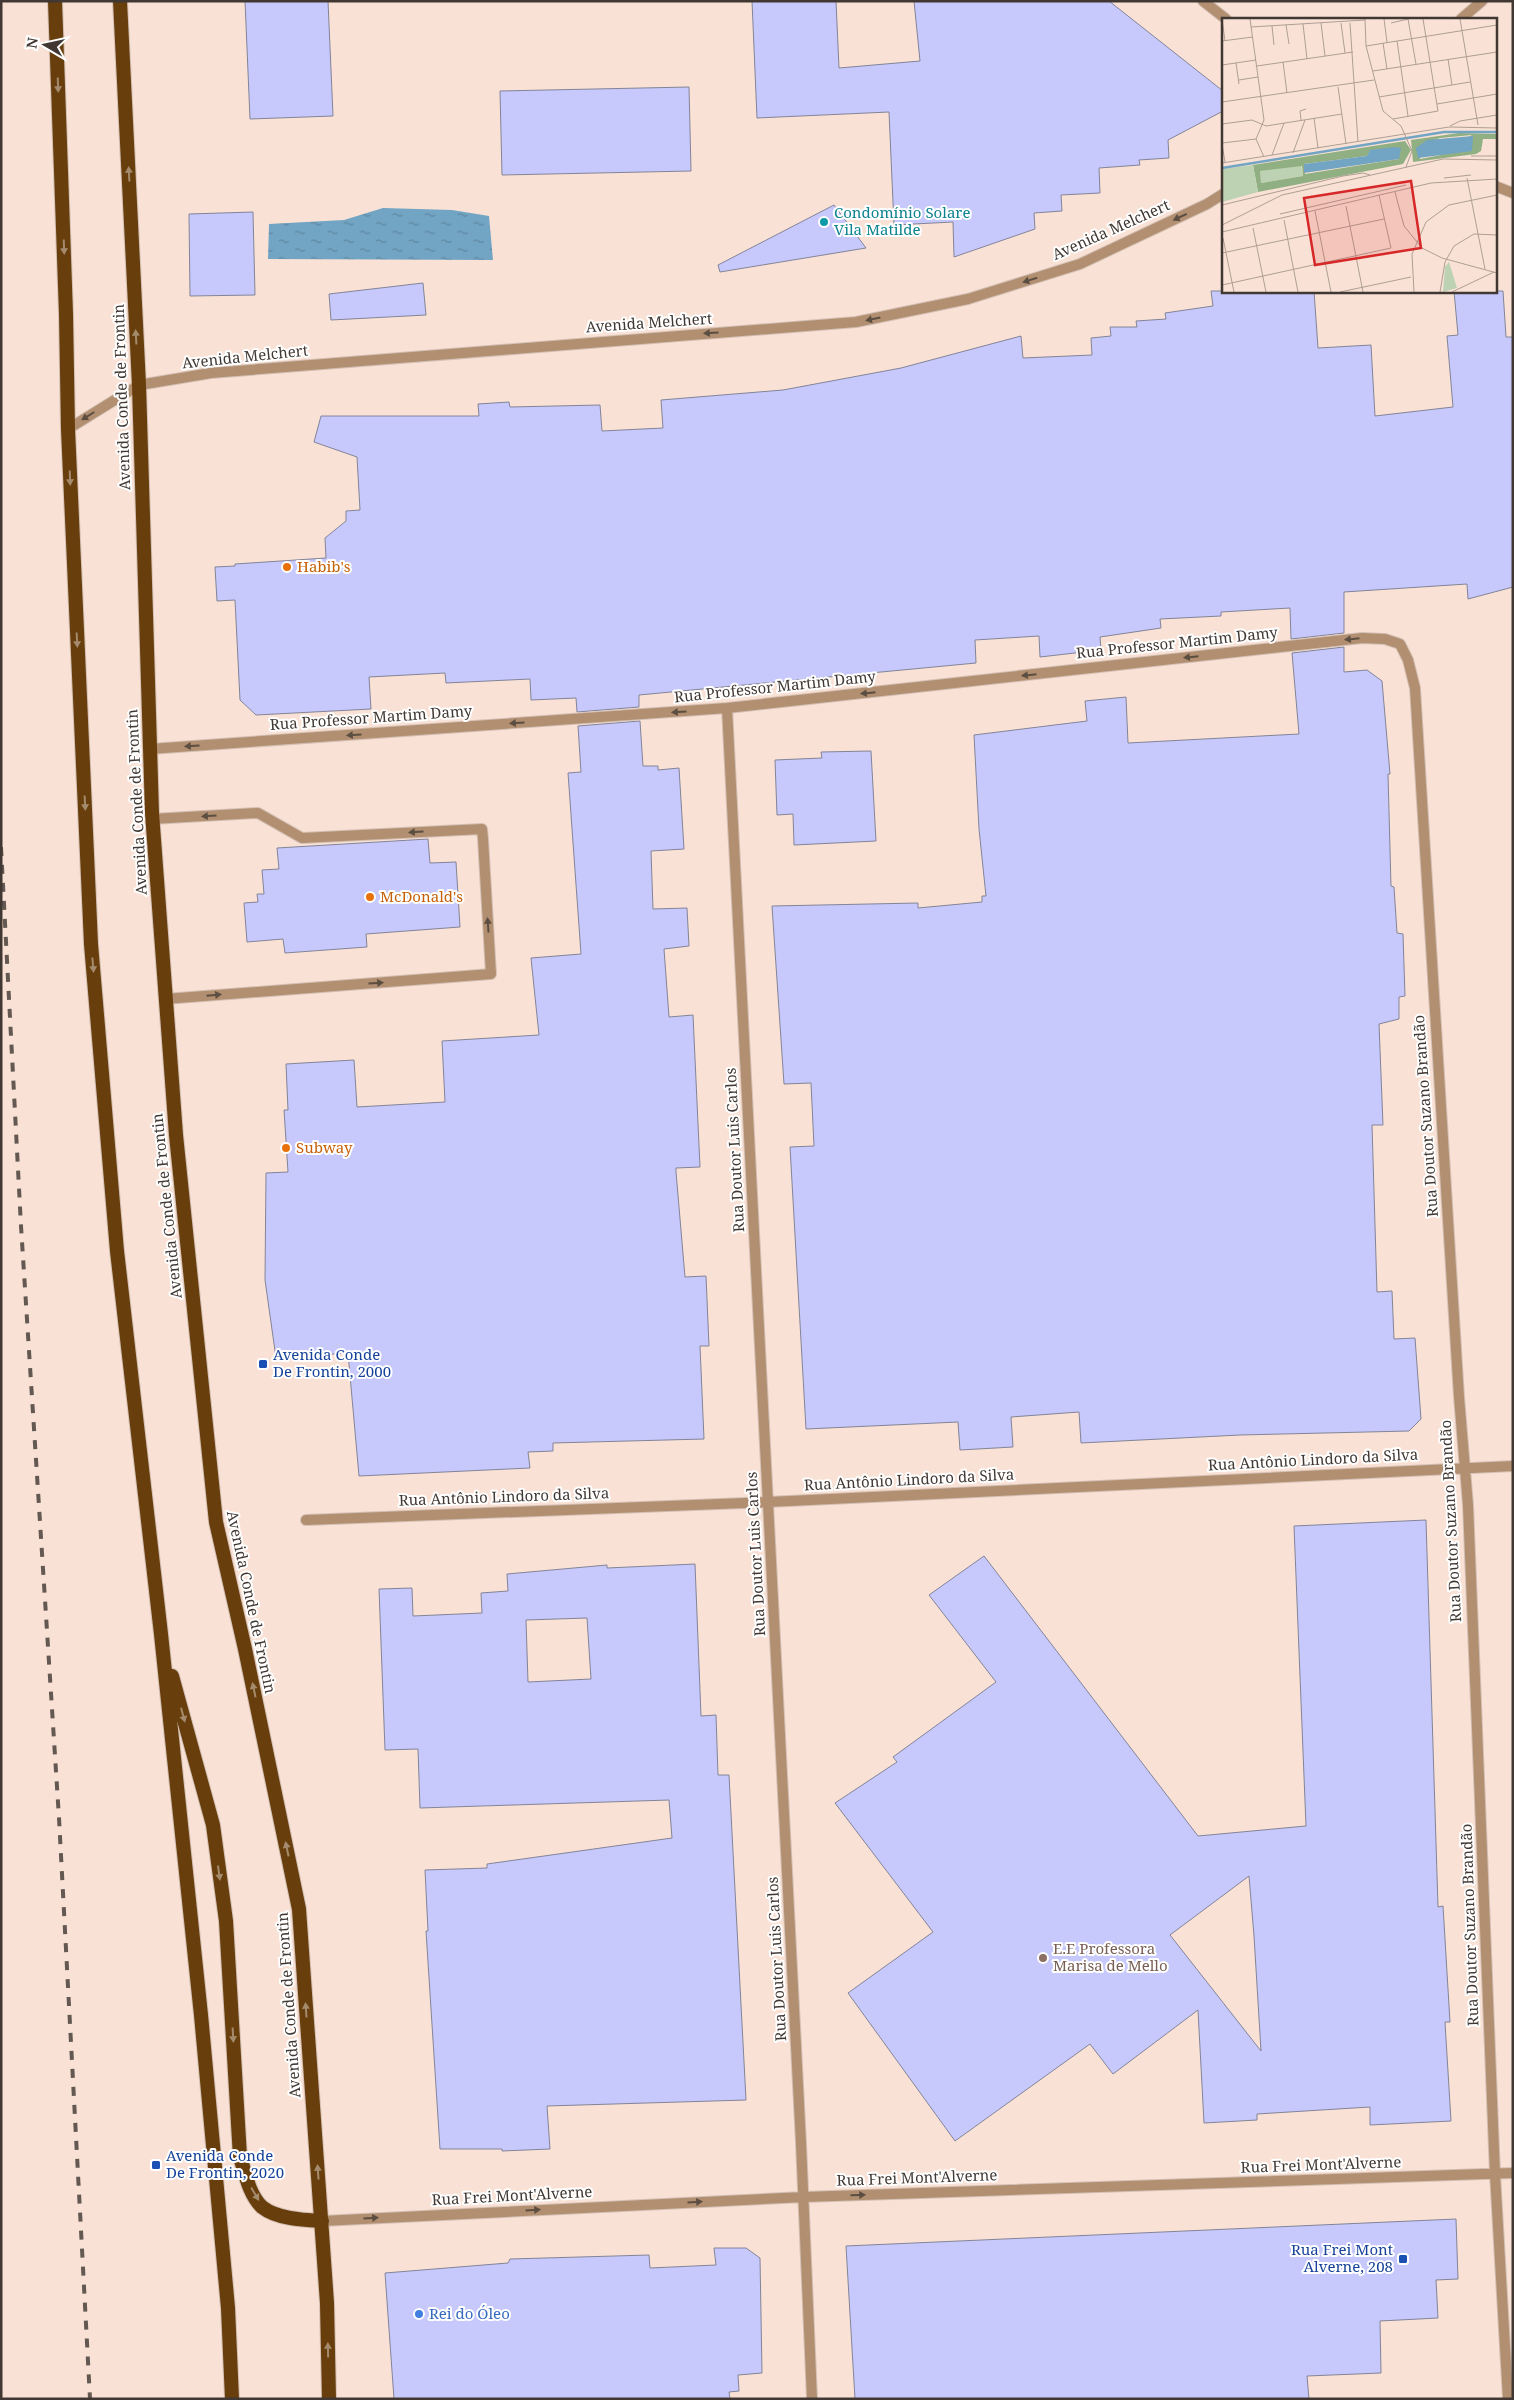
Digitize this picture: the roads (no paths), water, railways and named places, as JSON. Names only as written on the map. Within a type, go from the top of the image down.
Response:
[{"type":"highway","points":[[55,1],[68,429],[91,944],[117,1251],[161,1634],[201,2015],[228,2308],[232,2399]]},
{"type":"highway","name":"Avenida Conde de Frontin","points":[[120,1],[139,385],[152,819],[176,1135],[216,1522],[245,1649],[299,1909],[322,2221],[327,2303],[329,2399]]},
{"type":"highway","points":[[161,1634],[212,1825],[226,1921],[240,2157],[251,2188],[262,2207],[296,2220],[322,2221]]},
{"type":"street","points":[[1203,1],[1225,18]]},
{"type":"street","points":[[1462,18],[1482,1]]},
{"type":"street","points":[[1496,186],[1513,193]]},
{"type":"street","name":"Avenida Melchert","points":[[68,429],[139,385],[211,373],[856,322],[968,299],[1080,264],[1207,204],[1222,195]]},
{"type":"street","name":"Rua Professor Martim Damy","points":[[150,749],[727,708],[1362,638],[1385,638],[1400,644]]},
{"type":"street","name":"Rua Doutor Suzano Brandão","points":[[1400,644],[1408,660],[1415,688],[1468,1515],[1495,2174],[1508,2399]]},
{"type":"street","name":"Rua Doutor Luis Carlos","points":[[727,708],[804,2197],[812,2399]]},
{"type":"street","points":[[152,819],[258,813],[302,838],[482,829],[483,839],[491,974],[165,999]]},
{"type":"street","name":"Rua Antônio Lindoro da Silva","points":[[306,1520],[768,1502],[1513,1466]]},
{"type":"street","name":"Rua Frei Mont'Alverne","points":[[322,2221],[804,2197],[1513,2173]]},
{"type":"water","points":[[383,208],[452,210],[489,216],[493,260],[268,259],[269,224],[344,220]]},
{"type":"railway","points":[[1,847],[21,1226],[59,1818],[90,2399]]},
{"type":"place","name":"Condomínio Solare Vila Matilde","points":[[824,222]]},
{"type":"place","name":"Habib's","points":[[287,567]]},
{"type":"place","name":"McDonald's","points":[[370,897]]},
{"type":"place","name":"Subway","points":[[286,1148]]},
{"type":"place","name":"Avenida Conde De Frontin, 2000","points":[[263,1364]]},
{"type":"place","name":"E.E Professora Marisa de Mello","points":[[1043,1958]]},
{"type":"place","name":"Avenida Conde De Frontin, 2020","points":[[156,2165]]},
{"type":"place","name":"Rua Frei Mont Alverne, 208","points":[[1403,2259]]},
{"type":"place","name":"Rei do Óleo","points":[[419,2314]]}]
